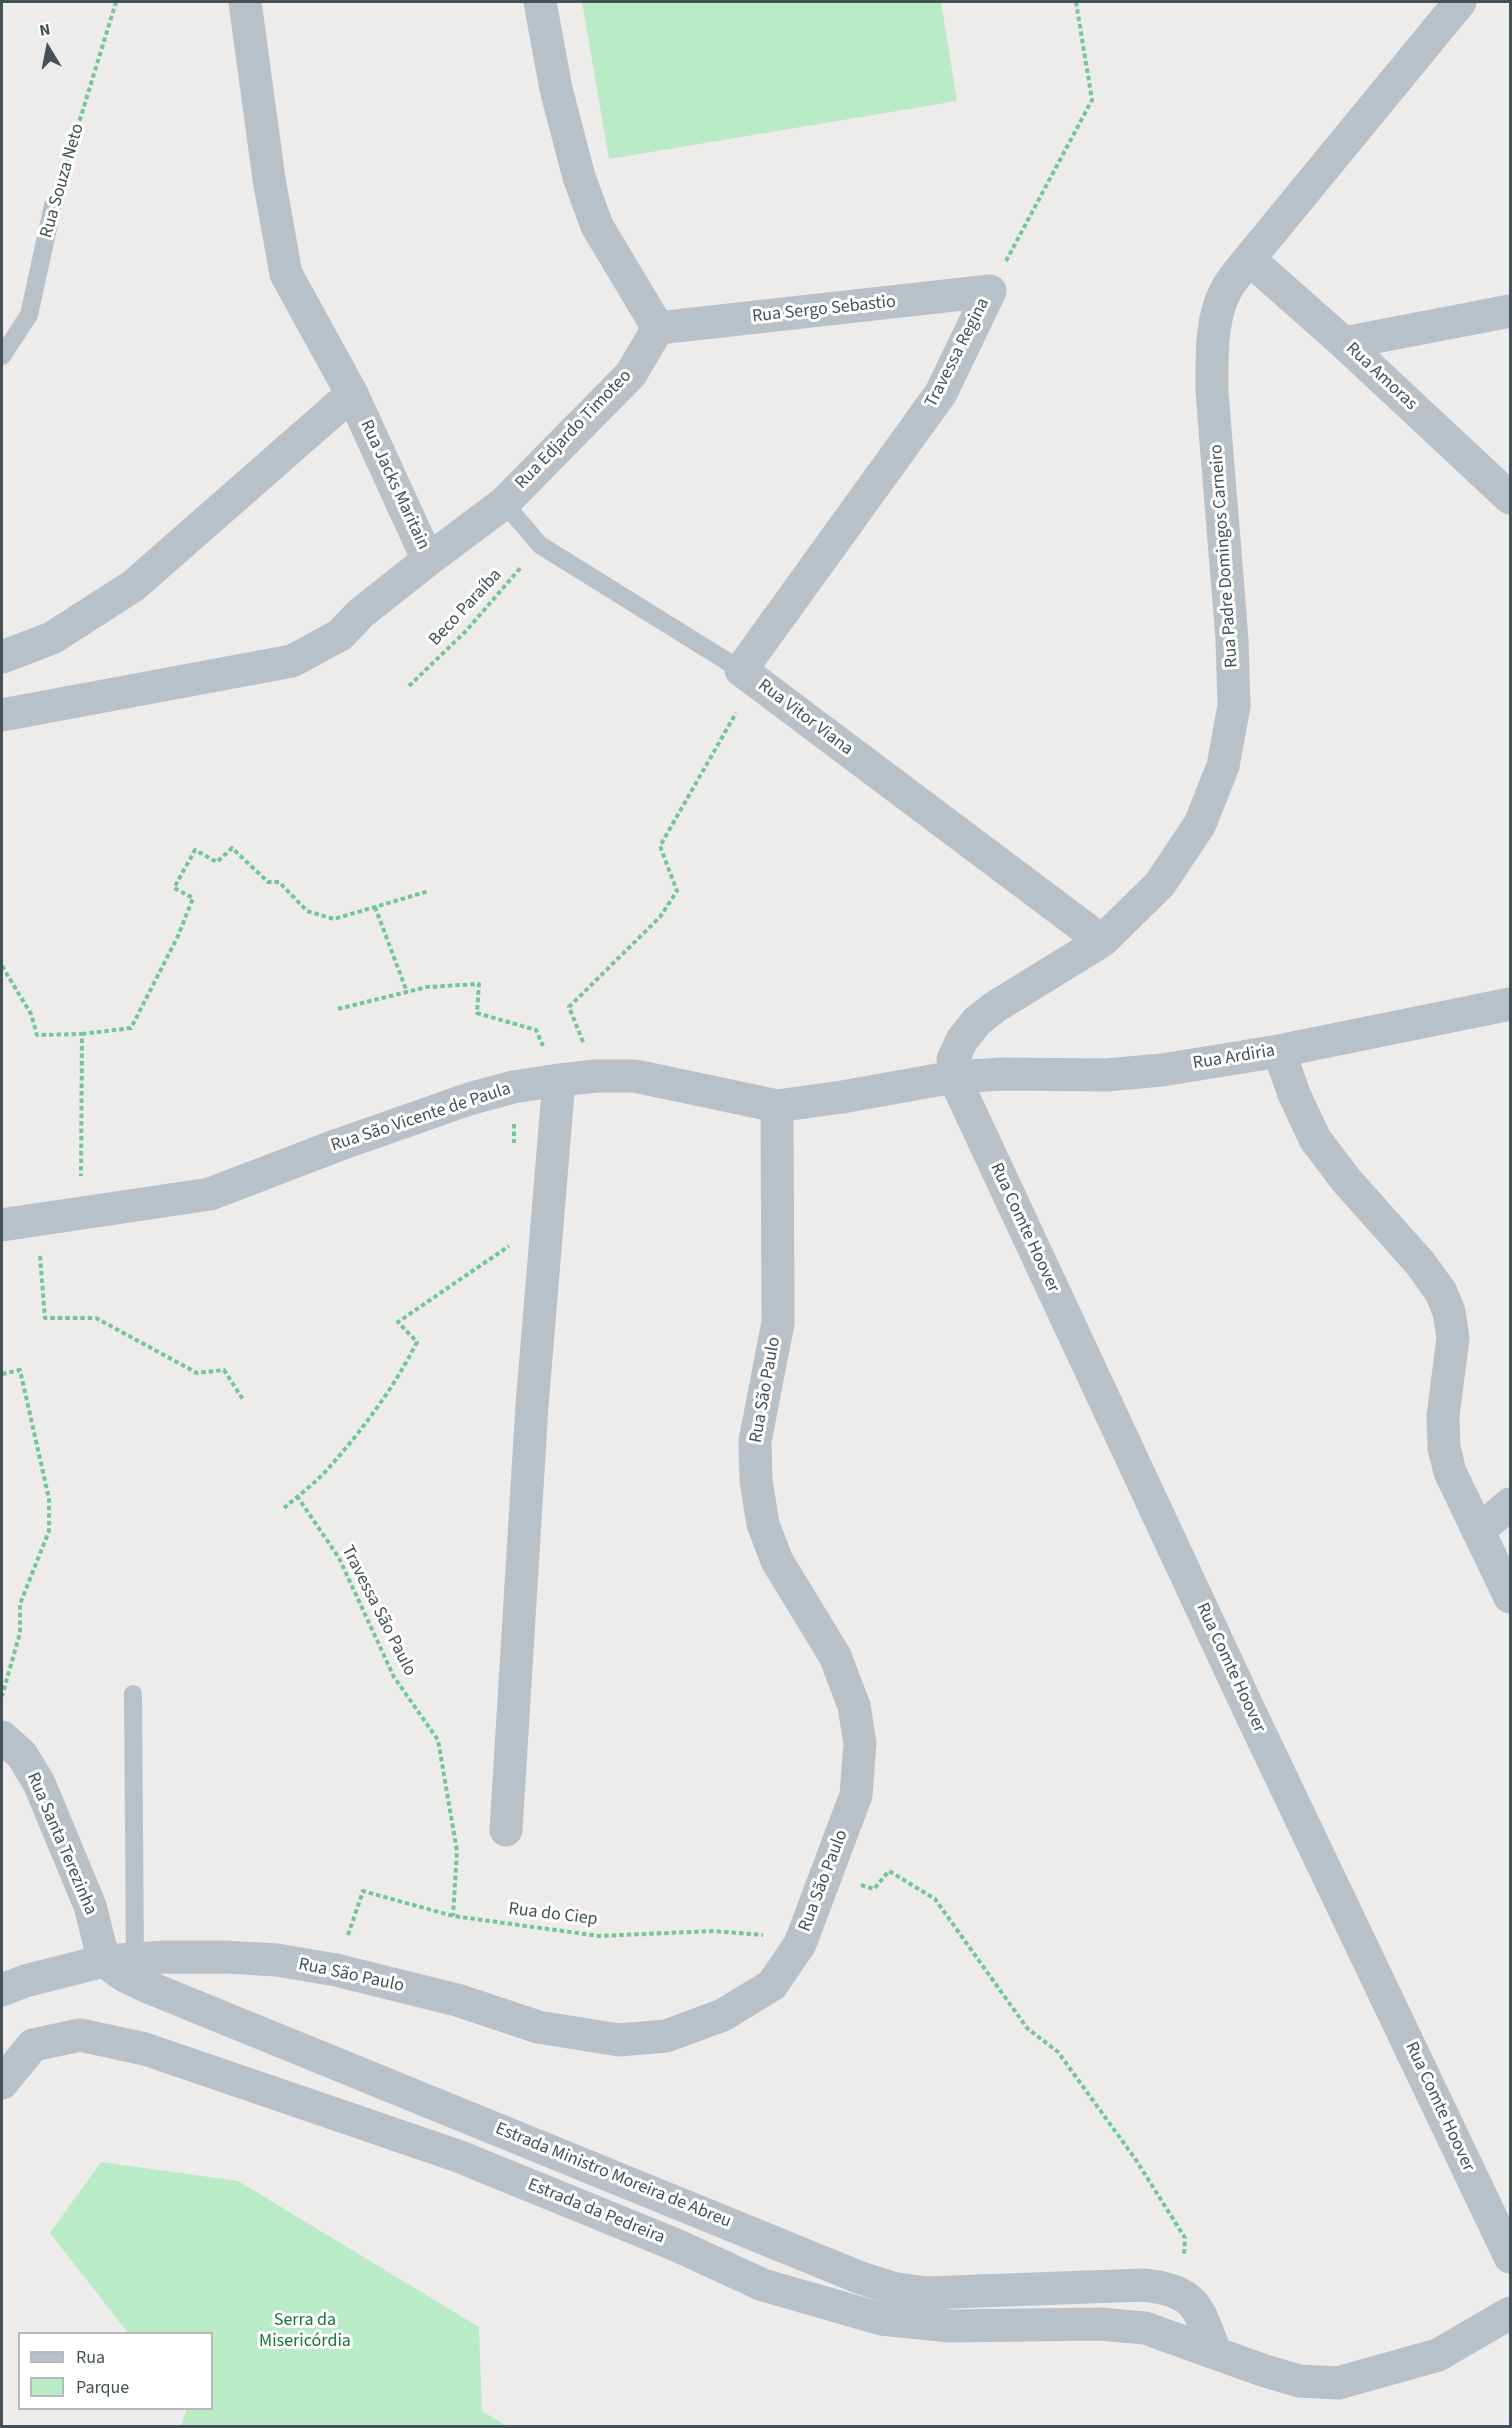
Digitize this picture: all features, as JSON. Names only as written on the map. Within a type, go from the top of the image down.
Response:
[{"type":"street","name":"Rua Jacks Maritain","points":[[2,715],[292,661],[340,635],[361,613],[428,560],[352,394],[286,274],[269,179],[245,2]]},
{"type":"street","points":[[540,2],[556,89],[582,187],[597,226],[658,328]]},
{"type":"street","name":"Rua Padre Domingos Carneiro","points":[[954,1077],[953,1059],[962,1040],[976,1021],[1102,941],[1160,884],[1200,824],[1223,766],[1234,706],[1232,639],[1212,392],[1212,353],[1217,317],[1226,290],[1248,259],[1460,2]]},
{"type":"street","name":"Rua Amoras","points":[[1248,259],[1344,343],[1510,498]]},
{"type":"street","name":"Rua Sergo Sebastio","points":[[658,328],[990,291]]},
{"type":"street","name":"Travessa Regina","points":[[748,676],[941,393],[990,291]]},
{"type":"street","points":[[1344,343],[1510,311]]},
{"type":"street","name":"Rua Edjardo Timoteo","points":[[428,560],[504,503],[631,374],[658,328]]},
{"type":"street","points":[[2,657],[52,638],[133,586],[352,394]]},
{"type":"street","name":"Rua Vitor Viana","points":[[748,676],[1102,941]]},
{"type":"street","name":"Rua Ardiria","points":[[954,1077],[1002,1074],[1106,1075],[1162,1070],[1279,1051],[1510,1004]]},
{"type":"street","points":[[1279,1051],[1294,1094],[1315,1139],[1346,1180],[1413,1255],[1441,1292],[1449,1312],[1453,1338],[1443,1416],[1444,1448],[1450,1472],[1510,1597]]},
{"type":"street","name":"Rua São Vicente de Paula","points":[[2,1225],[210,1194],[414,1118],[513,1087],[596,1076],[635,1076],[777,1106],[842,1098],[954,1077]]},
{"type":"street","name":"Rua Comte Hoover","points":[[954,1077],[1250,1712],[1510,2257]]},
{"type":"street","points":[[506,1830],[532,1406],[559,1080]]},
{"type":"street","name":"Rua São Paulo","points":[[119,1960],[225,1957],[277,1960],[336,1970],[457,2000],[538,2027],[619,2040],[666,2036],[723,2015],[772,1985],[800,1944],[856,1795],[860,1743],[854,1706],[835,1656],[777,1561],[764,1524],[756,1482],[755,1441],[778,1323],[777,1106]]},
{"type":"street","points":[[1478,1531],[1510,1504]]},
{"type":"street","name":"Rua Santa Terezinha","points":[[2,1737],[22,1755],[39,1783],[90,1906],[119,1960]]},
{"type":"street","points":[[2,1990],[35,1978],[119,1960]]},
{"type":"street","name":"Estrada Ministro Moreira de Abreu","points":[[119,1960],[123,1975],[148,1986],[892,2289],[925,2293],[1144,2285],[1164,2287],[1182,2293]]},
{"type":"street","name":"Estrada da Pedreira","points":[[2,2083],[33,2046],[80,2035],[135,2047],[458,2156],[676,2245],[763,2285],[880,2319],[951,2326],[1099,2324],[1145,2328],[1299,2381],[1338,2383],[1438,2355],[1510,2313]]},
{"type":"street","points":[[1182,2293],[1194,2304],[1204,2322],[1215,2352]]},
{"type":"lane","name":"Rua Souza Neto","points":[[2,356],[29,315],[53,205]]},
{"type":"lane","name":"Rua Vitor Viana","points":[[504,503],[540,545],[748,676]]},
{"type":"lane","points":[[119,1960],[133,1694]]},
{"type":"path","name":"Rua Souza Neto","points":[[53,205],[116,2]]},
{"type":"path","name":"Travessa Regina","points":[[990,291],[1092,100],[1076,2]]},
{"type":"path","name":"Beco Paraíba","points":[[409,686],[466,631],[540,545]]},
{"type":"path","points":[[596,1076],[569,1007],[660,917],[677,891],[660,846],[748,676]]},
{"type":"path","points":[[2,966],[31,1014],[37,1035],[82,1034],[131,1029],[178,936],[193,898],[174,888],[195,850],[217,862],[232,848],[268,882],[279,882],[307,912],[334,919],[429,891]]},
{"type":"path","points":[[375,907],[407,992]]},
{"type":"path","points":[[338,1009],[427,987],[479,984],[477,1013],[536,1030],[559,1080]]},
{"type":"path","points":[[81,1187],[82,1034]]},
{"type":"path","points":[[513,1087],[514,1146]]},
{"type":"path","points":[[36,1220],[45,1318],[96,1318],[196,1373],[224,1370],[244,1401]]},
{"type":"path","points":[[284,1508],[325,1472],[377,1407],[409,1358],[417,1342],[398,1322],[516,1241]]},
{"type":"path","points":[[2,1374],[20,1370],[49,1499],[49,1531],[20,1604],[20,1633],[2,1696]]},
{"type":"path","name":"Travessa São Paulo","points":[[297,1496],[339,1558],[394,1677],[438,1740],[457,1851],[453,1916]]},
{"type":"path","points":[[826,1875],[874,1889],[889,1871],[936,1899],[1028,2028],[1058,2052],[1136,2160],[1167,2209],[1185,2238],[1182,2293]]},
{"type":"path","name":"Rua do Ciep","points":[[336,1970],[363,1891],[453,1916],[599,1936],[713,1932],[764,1935]]},
{"type":"green space","points":[[582,2],[941,2],[957,101],[609,159]]},
{"type":"green space","name":"Serra da Misericórdia","points":[[101,2162],[238,2181],[479,2327],[482,2411],[507,2426],[181,2426],[187,2410],[213,2410],[213,2332],[127,2332],[50,2233]]}]
